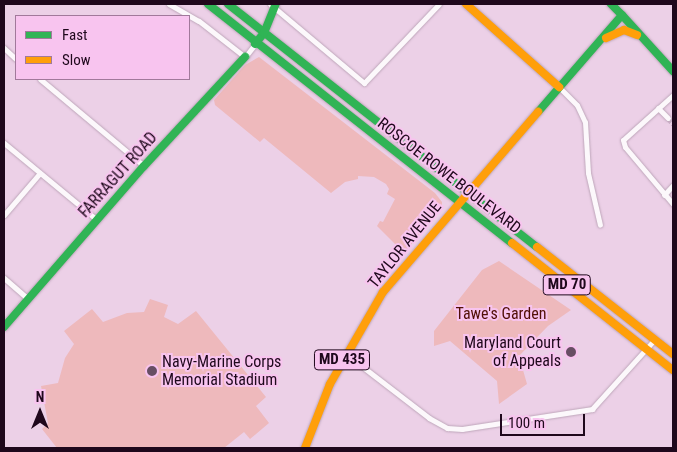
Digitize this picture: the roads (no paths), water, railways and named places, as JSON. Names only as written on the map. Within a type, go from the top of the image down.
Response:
[{"type":"main road","name":"ROSCOE ROWE BOULEVARD","points":[[208,4],[255,44],[460,201],[673,370]]},
{"type":"main road","name":"ROSCOE ROWE BOULEVARD","points":[[228,4],[673,354]]},
{"type":"main road","points":[[466,4],[559,87]]},
{"type":"main road","points":[[611,4],[673,71]]},
{"type":"main road","points":[[255,44],[264,33],[273,5]]},
{"type":"main road","name":"TAYLOR AVENUE","points":[[305,448],[323,400],[346,353],[384,292],[467,192],[622,15]]},
{"type":"main road","points":[[594,47],[619,30],[642,37]]},
{"type":"main road","name":"FARRAGUT ROAD","points":[[4,327],[144,166],[245,56]]},
{"type":"street","points":[[169,4],[188,15]]},
{"type":"street","points":[[273,5],[364,83],[439,4]]},
{"type":"street","points":[[190,16],[245,56]]},
{"type":"street","name":"FARRAGUT ROAD","points":[[245,56],[255,44]]},
{"type":"street","points":[[4,48],[15,58]]},
{"type":"street","points":[[41,80],[144,166]]},
{"type":"street","points":[[559,87],[578,105],[585,122],[588,173],[600,225]]},
{"type":"street","points":[[673,95],[623,140],[625,147],[673,204]]},
{"type":"street","points":[[658,108],[668,118]]},
{"type":"street","points":[[4,143],[97,220]]},
{"type":"street","points":[[4,215],[40,173]]},
{"type":"street","points":[[664,195],[673,185]]},
{"type":"street","points":[[4,278],[28,299]]},
{"type":"street","points":[[346,353],[440,425],[462,429],[592,409],[655,338]]},
{"type":"tunnel","points":[[668,118],[673,124]]},
{"type":"place","name":"Maryland Court of Appeals","points":[[571,352]]},
{"type":"place","name":"Navy-Marine Corps Memorial Stadium","points":[[152,371]]},
{"type":"park label","name":"Tawe's Garden","points":[[501,314]]}]
